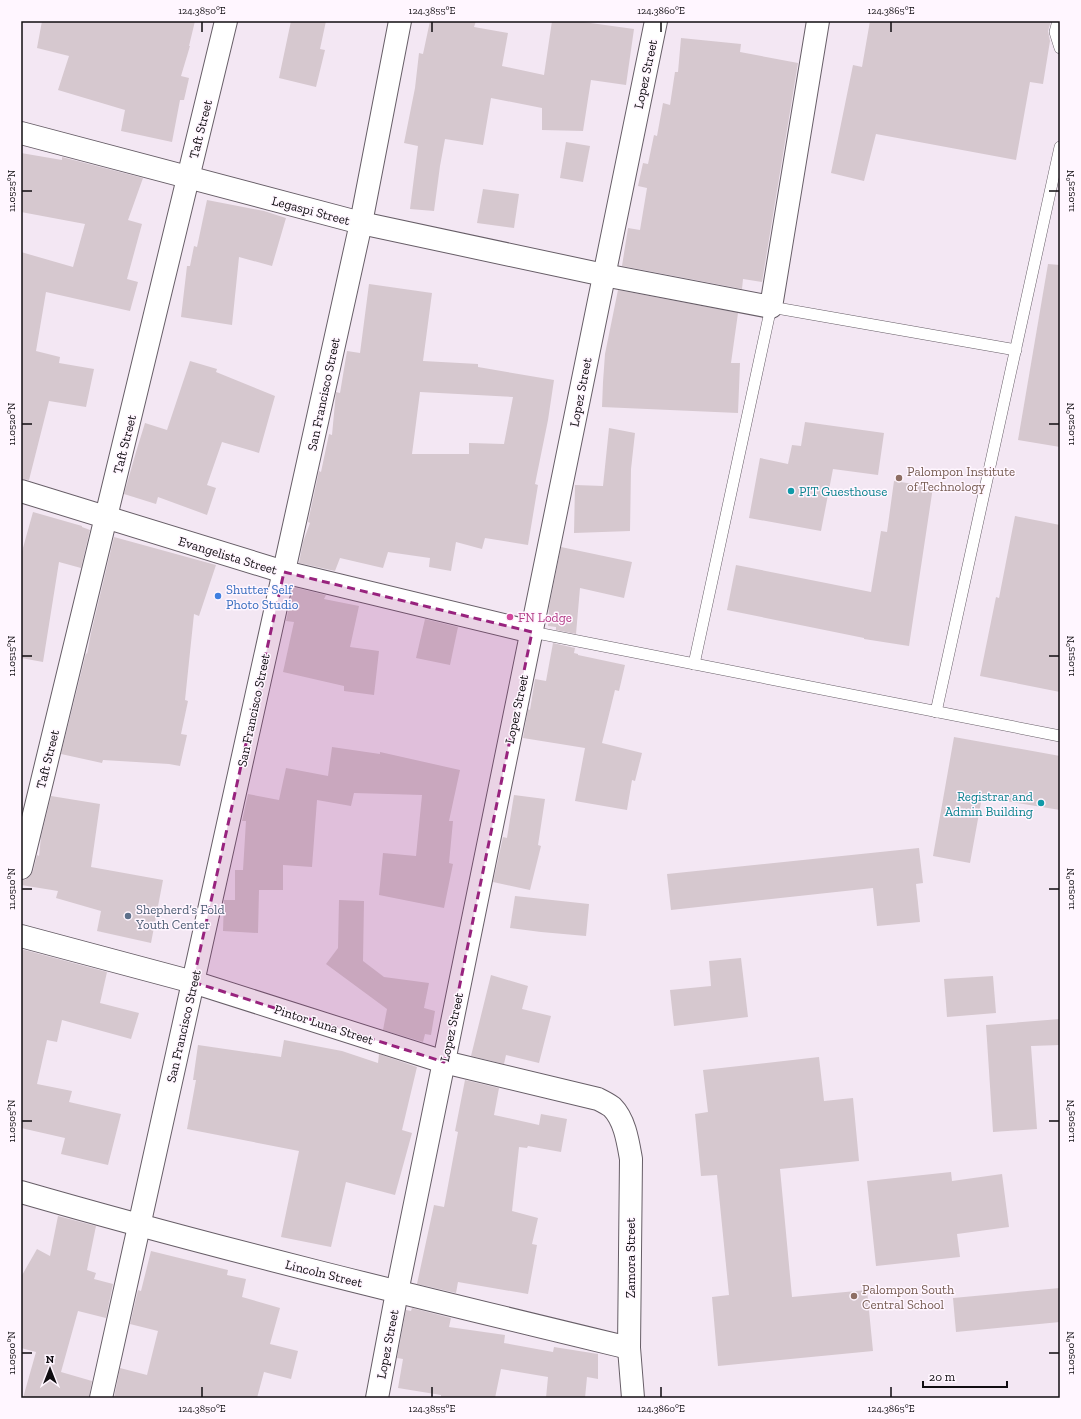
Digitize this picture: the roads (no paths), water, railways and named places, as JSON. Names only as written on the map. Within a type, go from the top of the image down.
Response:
[{"type":"street","name":"Taft Street","points":[[21,868],[226,21]]},
{"type":"street","name":"San Francisco Street","points":[[101,1398],[361,223],[400,21]]},
{"type":"street","name":"Lopez Street","points":[[377,1398],[397,1292],[656,21]]},
{"type":"street","points":[[771,307],[818,21]]},
{"type":"street","name":"Legaspi Street","points":[[21,133],[361,223],[604,275],[771,307]]},
{"type":"street","name":"Evangelista Street","points":[[21,491],[284,572],[532,632]]},
{"type":"street","name":"Pintor Luna Street","points":[[21,936],[193,982],[444,1062],[598,1099],[612,1108],[620,1120]]},
{"type":"street","name":"Zamora Street","points":[[620,1120],[628,1137],[631,1159],[629,1348],[633,1398]]},
{"type":"street","name":"Lincoln Street","points":[[21,1192],[139,1226],[397,1292],[629,1348]]},
{"type":"lane","points":[[1058,21],[1055,32],[1060,48]]},
{"type":"lane","points":[[936,712],[1060,147]]},
{"type":"lane","points":[[694,664],[771,307],[1016,350]]},
{"type":"lane","points":[[532,632],[1060,736]]},
{"type":"place","name":"Palompon Institute of Technology","points":[[899,478]]},
{"type":"place","name":"PIT Guesthouse","points":[[791,491]]},
{"type":"place","name":"Shutter Self Photo Studio","points":[[218,596]]},
{"type":"place","name":"FN Lodge","points":[[510,617]]},
{"type":"place","name":"Registrar and Admin Building","points":[[1041,803]]},
{"type":"place","name":"Shepherd’s Fold Youth Center","points":[[128,916]]},
{"type":"place","name":"Palompon South Central School","points":[[854,1296]]}]
